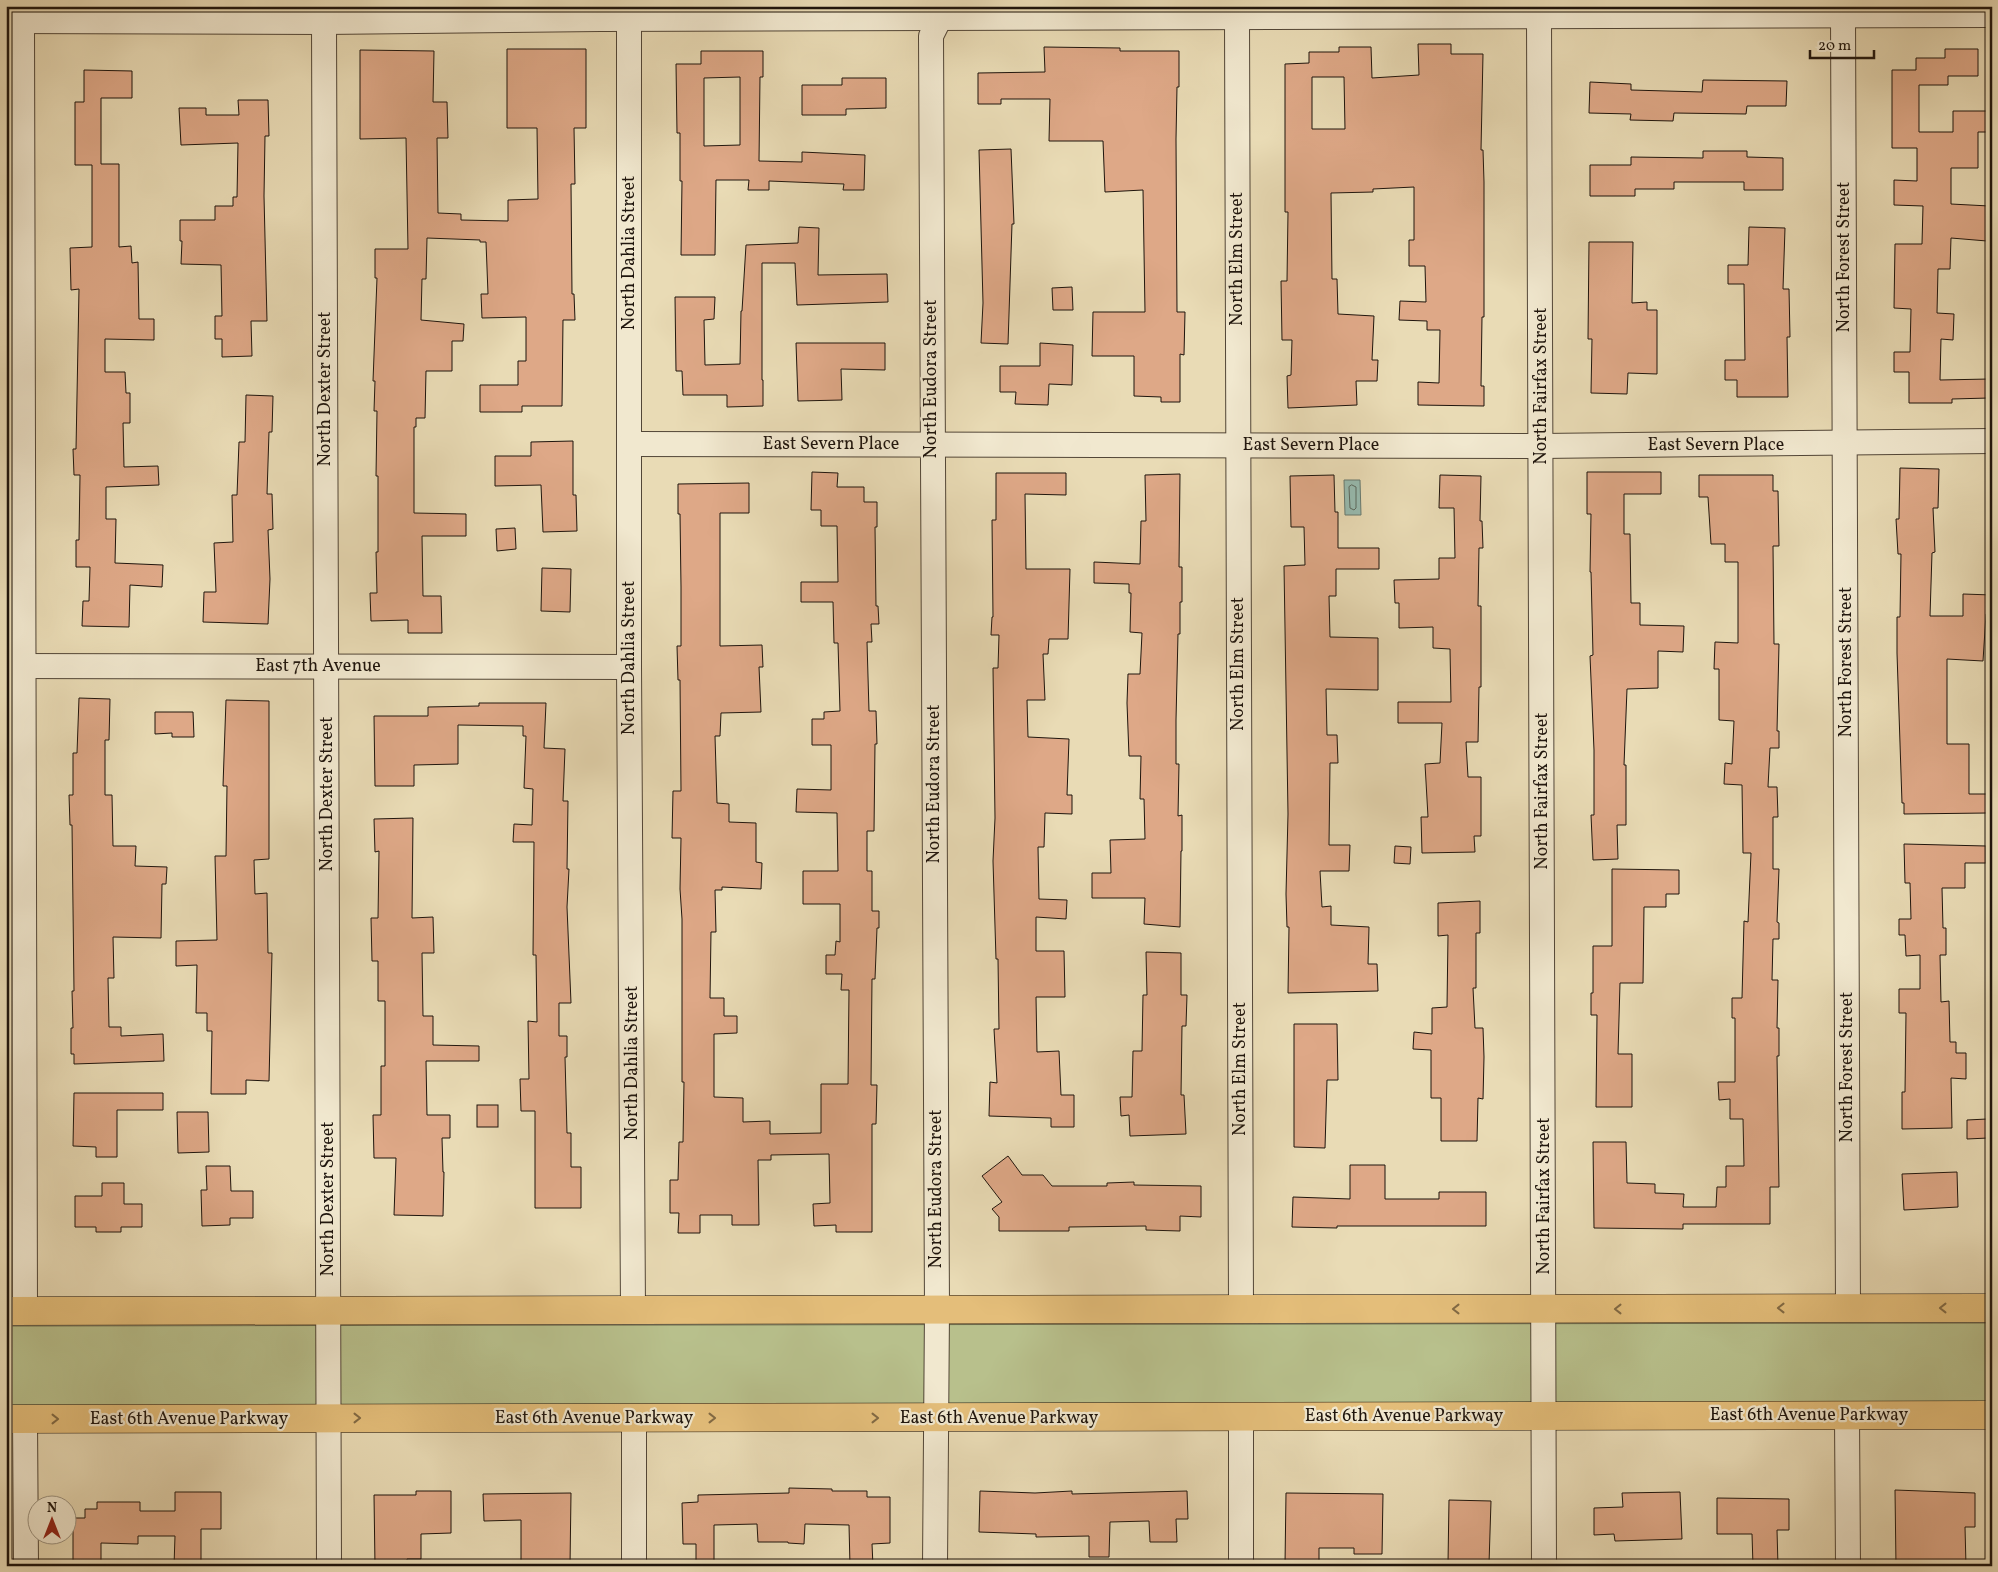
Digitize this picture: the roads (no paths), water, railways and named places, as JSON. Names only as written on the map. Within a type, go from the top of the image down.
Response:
[{"type":"main road","points":[[15,1311],[1992,1308]]},
{"type":"main road","name":"East 6th Avenue Parkway","points":[[16,1419],[1992,1415]]},
{"type":"street","points":[[15,1311],[14,22],[629,13],[943,13],[1237,18],[1275,12],[1539,17],[1599,11],[1843,16],[1923,11],[1992,15]]},
{"type":"street","name":"North Dahlia Street","points":[[629,13],[629,667],[633,1310]]},
{"type":"street","name":"North Eudora Street","points":[[935,1566],[937,1310],[931,36],[943,13]]},
{"type":"street","name":"North Forest Street","points":[[1843,16],[1848,1308]]},
{"type":"street","name":"North Dexter Street","points":[[314,17],[326,666],[329,1566]]},
{"type":"street","name":"North Fairfax Street","points":[[1539,17],[1544,1566]]},
{"type":"street","name":"North Elm Street","points":[[1237,18],[1241,1309]]},
{"type":"street","name":"East Severn Place","points":[[630,444],[1541,446],[1992,441]]},
{"type":"street","name":"East 7th Avenue","points":[[14,666],[629,667]]},
{"type":"street","points":[[1847,1416],[1848,1566]]},
{"type":"street","points":[[1241,1417],[1241,1566]]},
{"type":"street","points":[[634,1418],[634,1566]]},
{"type":"street","points":[[16,1419],[26,1566]]},
{"type":"water","points":[[1344,480],[1360,480],[1361,515],[1345,515]]}]
